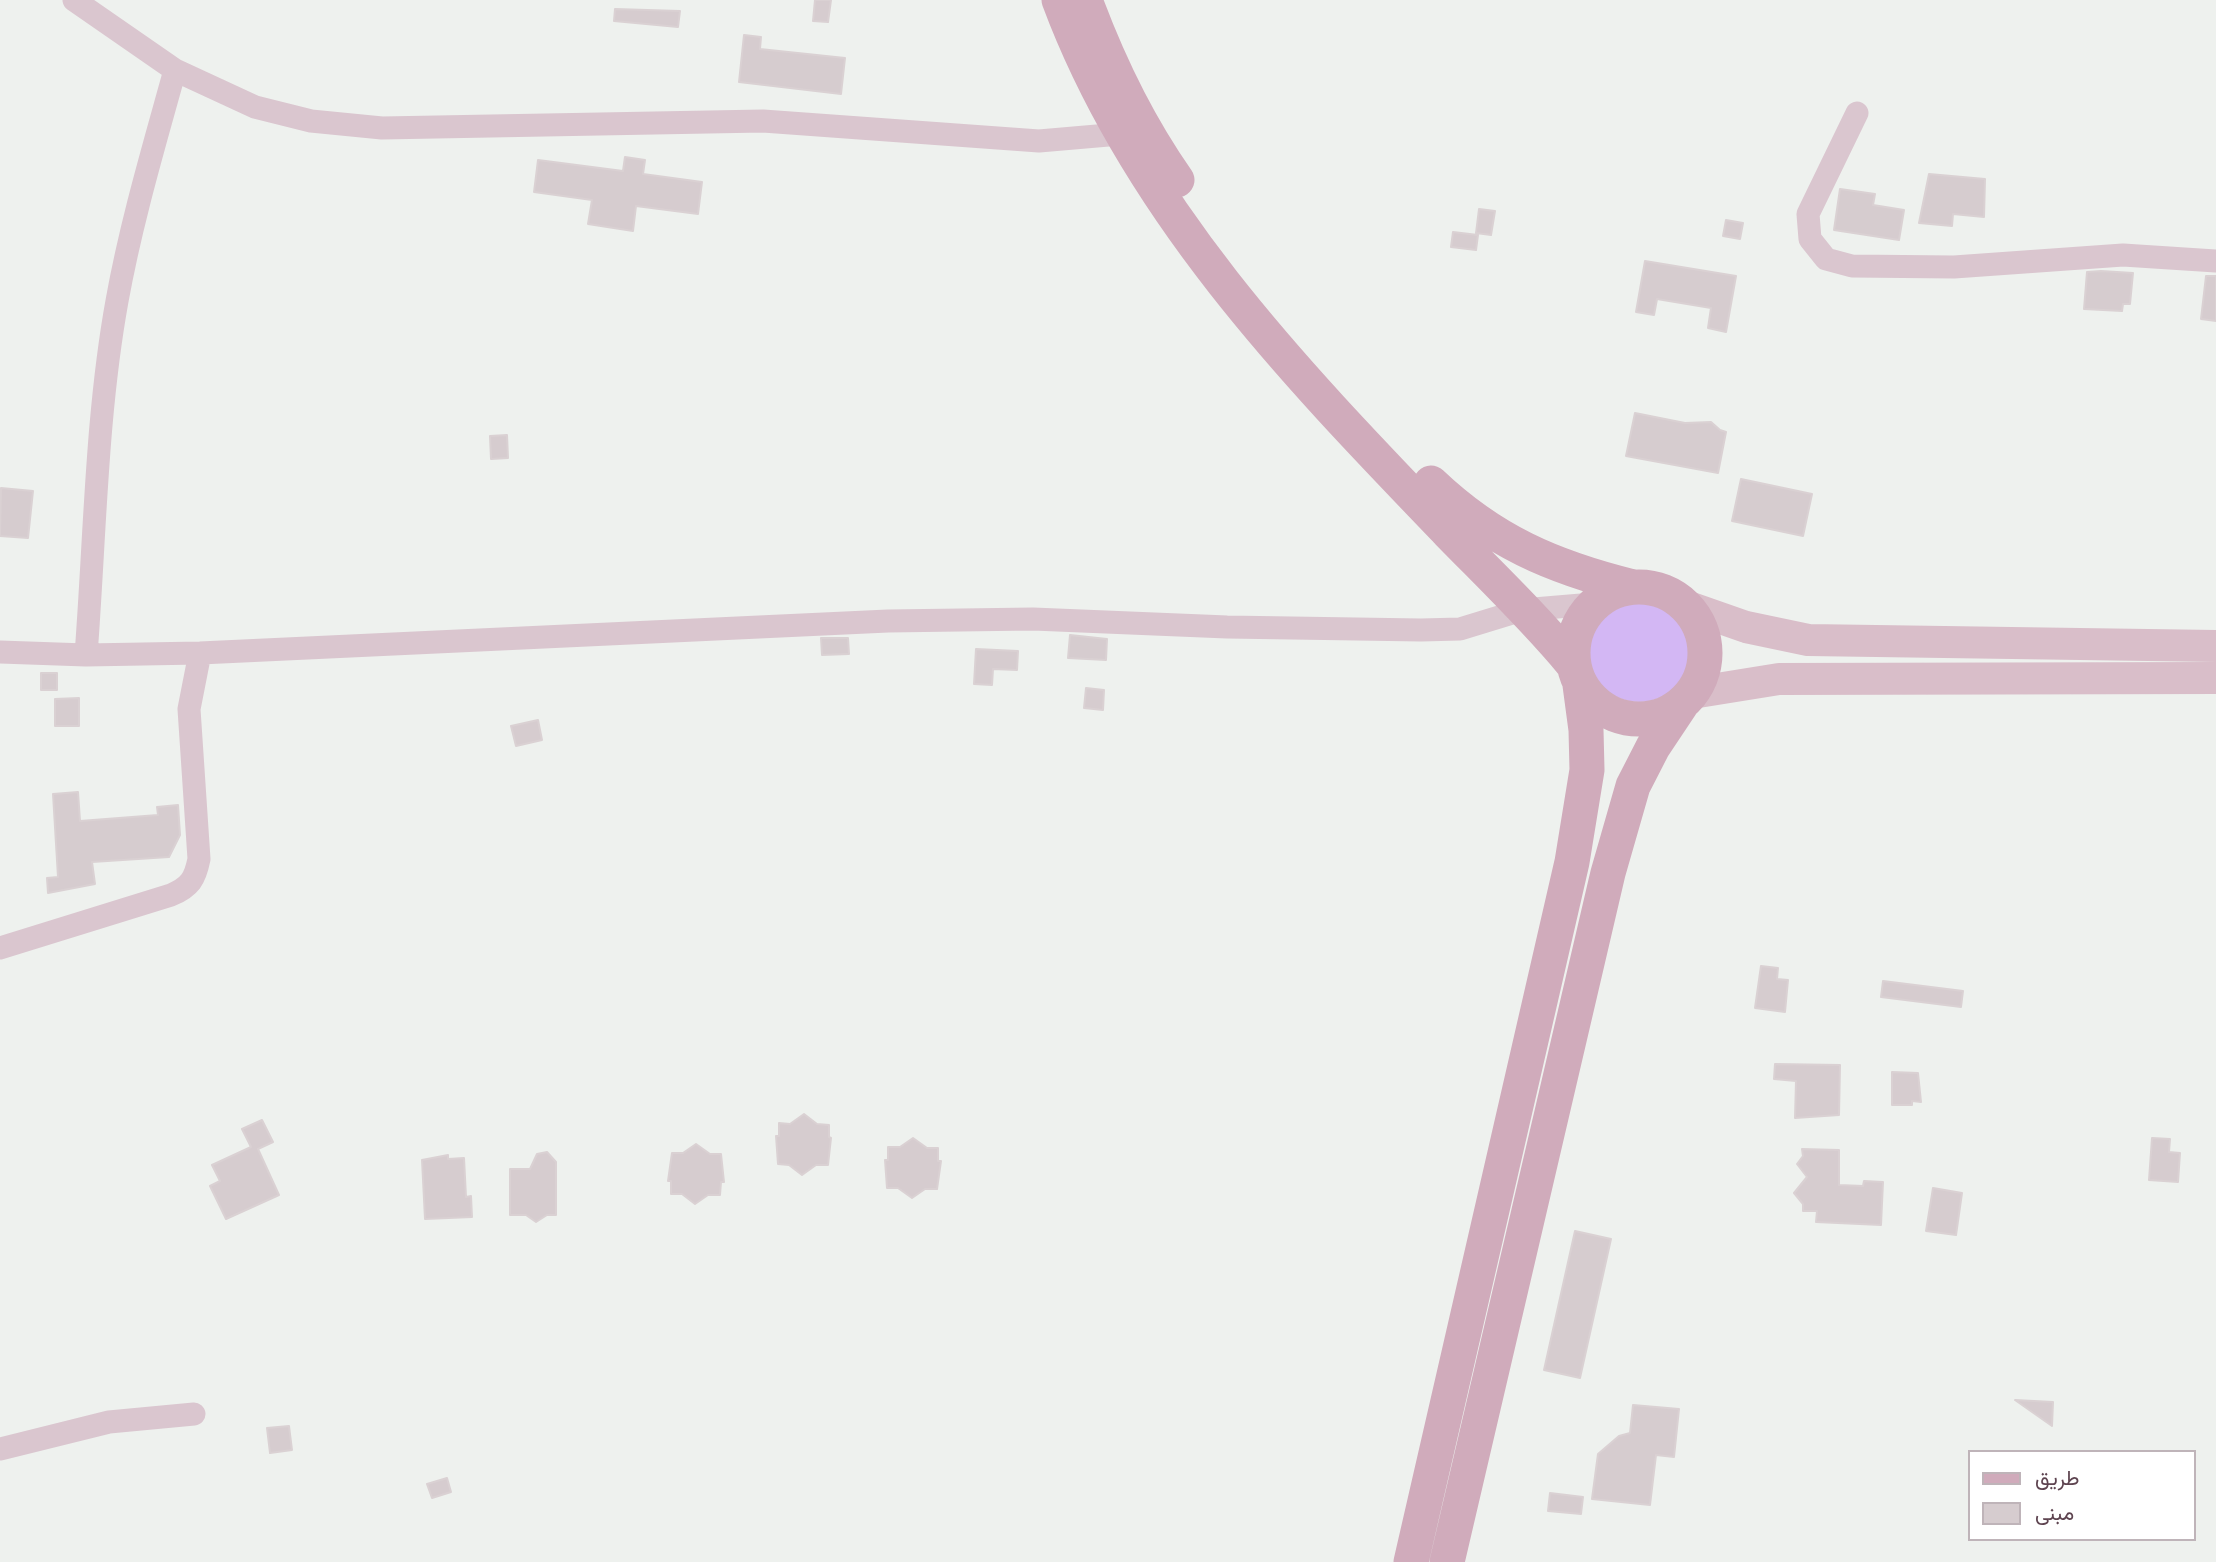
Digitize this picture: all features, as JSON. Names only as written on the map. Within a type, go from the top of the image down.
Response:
[{"type":"main road","points":[[1059,0],[1077,49],[1120,134],[1142,171],[1234,299],[1522,610],[1576,674],[1598,706],[1625,718],[1654,718],[1686,699],[1779,679],[2216,678]]},
{"type":"main road","points":[[1085,0],[1100,40],[1161,158],[1245,278],[1409,462],[1459,509],[1503,540],[1552,564],[1671,595],[1686,606],[1696,619],[1705,649],[1700,680],[1653,747],[1633,786],[1608,873],[1447,1562]]},
{"type":"main road","points":[[1412,1562],[1572,862],[1587,770],[1586,730],[1573,641],[1580,621],[1593,604],[1612,592],[1633,587]]},
{"type":"main road","points":[[1686,606],[1746,626],[1808,640],[2216,646]]},
{"type":"street","points":[[74,0],[175,70],[255,107],[311,121],[382,128],[763,121],[1038,141],[1120,134]]},
{"type":"street","points":[[86,655],[109,359],[117,301],[141,193],[175,70]]},
{"type":"street","points":[[1857,113],[1808,214],[1810,239],[1826,259],[1852,266],[1954,267],[2123,256],[2216,261]]},
{"type":"street","points":[[0,652],[86,655],[200,653],[914,621],[1033,619],[1227,627],[1460,629],[1522,610],[1593,604]]},
{"type":"street","points":[[0,948],[171,895],[187,888],[196,876],[199,859],[189,709],[200,653]]},
{"type":"street","points":[[0,1449],[109,1422],[194,1414]]},
{"type":"shaded area","points":[[1639,598],[1659,602],[1676,613],[1687,630],[1691,650],[1687,670],[1676,687],[1659,698],[1639,702],[1619,698],[1602,687],[1591,670],[1587,650],[1591,630],[1602,613],[1619,602]]},
{"type":"building","points":[[815,0],[831,0],[828,22],[813,21]]},
{"type":"building","points":[[615,9],[680,11],[678,27],[614,21]]},
{"type":"building","points":[[744,35],[761,37],[760,49],[845,58],[841,94],[739,82]]},
{"type":"building","points":[[625,157],[645,160],[643,174],[702,182],[698,214],[636,206],[633,231],[588,224],[592,200],[534,192],[538,160],[623,171]]},
{"type":"building","points":[[1929,174],[1985,179],[1984,217],[1953,214],[1952,226],[1919,223]]},
{"type":"building","points":[[1840,189],[1875,194],[1873,205],[1904,210],[1899,240],[1834,230]]},
{"type":"building","points":[[1479,209],[1495,211],[1491,235],[1476,233]]},
{"type":"building","points":[[1726,220],[1743,223],[1740,239],[1723,236]]},
{"type":"building","points":[[1453,232],[1478,235],[1476,250],[1451,247]]},
{"type":"building","points":[[1645,261],[1736,276],[1726,332],[1708,328],[1711,308],[1657,299],[1654,315],[1636,312]]},
{"type":"building","points":[[2087,272],[2133,273],[2130,304],[2123,304],[2122,311],[2084,309]]},
{"type":"building","points":[[2206,276],[2216,276],[2216,321],[2201,319]]},
{"type":"building","points":[[1635,413],[1685,423],[1711,422],[1726,432],[1718,473],[1626,456]]},
{"type":"building","points":[[507,435],[508,458],[491,459],[490,436]]},
{"type":"building","points":[[1741,479],[1812,494],[1803,536],[1732,521]]},
{"type":"building","points":[[1,488],[33,491],[28,538],[0,536]]},
{"type":"building","points":[[1070,635],[1107,639],[1106,660],[1068,658]]},
{"type":"building","points":[[821,638],[848,638],[849,654],[822,655]]},
{"type":"building","points":[[976,649],[1018,651],[1017,670],[993,669],[992,685],[974,684]]},
{"type":"building","points":[[41,673],[57,673],[57,690],[41,690]]},
{"type":"building","points":[[1086,688],[1104,690],[1103,710],[1084,708]]},
{"type":"building","points":[[79,698],[79,726],[55,726],[55,699]]},
{"type":"building","points":[[538,720],[542,740],[516,746],[511,726]]},
{"type":"building","points":[[78,792],[80,821],[158,815],[157,807],[178,805],[180,835],[169,857],[92,862],[95,884],[48,893],[47,878],[58,877],[53,794]]},
{"type":"building","points":[[1761,966],[1778,968],[1777,979],[1788,980],[1785,1012],[1755,1008]]},
{"type":"building","points":[[1883,981],[1963,991],[1961,1007],[1881,997]]},
{"type":"building","points":[[1775,1064],[1840,1065],[1839,1115],[1795,1118],[1796,1081],[1774,1079]]},
{"type":"building","points":[[1892,1072],[1918,1073],[1921,1102],[1892,1105]]},
{"type":"building","points":[[804,1114],[817,1124],[829,1125],[831,1138],[828,1165],[816,1165],[802,1175],[789,1165],[778,1164],[776,1136],[779,1136],[779,1123],[790,1124]]},
{"type":"building","points":[[262,1120],[273,1142],[258,1149],[279,1195],[226,1219],[210,1186],[220,1181],[212,1165],[251,1147],[242,1129]]},
{"type":"building","points":[[913,1138],[927,1148],[938,1148],[938,1161],[941,1161],[937,1189],[925,1189],[912,1198],[898,1188],[887,1188],[885,1160],[888,1160],[888,1147],[900,1147]]},
{"type":"building","points":[[2152,1138],[2170,1139],[2169,1152],[2180,1153],[2178,1182],[2149,1180]]},
{"type":"building","points":[[696,1144],[710,1154],[721,1154],[724,1182],[721,1182],[720,1195],[708,1195],[695,1204],[682,1194],[671,1194],[671,1181],[668,1181],[672,1153],[683,1153]]},
{"type":"building","points":[[1802,1149],[1839,1150],[1839,1185],[1863,1186],[1864,1181],[1883,1182],[1881,1225],[1816,1222],[1817,1211],[1803,1211],[1803,1204],[1794,1193],[1807,1177],[1797,1164],[1803,1156]]},
{"type":"building","points":[[547,1152],[556,1162],[556,1215],[547,1215],[536,1222],[526,1215],[510,1215],[510,1169],[530,1169],[537,1154]]},
{"type":"building","points":[[448,1155],[448,1159],[464,1158],[466,1197],[471,1196],[472,1217],[425,1219],[422,1160]]},
{"type":"building","points":[[1933,1188],[1962,1193],[1956,1235],[1926,1231]]},
{"type":"building","points":[[1575,1231],[1611,1239],[1580,1378],[1544,1370]]},
{"type":"building","points":[[2015,1400],[2053,1402],[2052,1426]]},
{"type":"building","points":[[1633,1405],[1679,1409],[1674,1457],[1656,1455],[1650,1505],[1592,1499],[1598,1454],[1619,1436],[1630,1433]]},
{"type":"building","points":[[289,1426],[292,1450],[270,1453],[267,1428]]},
{"type":"building","points":[[447,1478],[451,1492],[432,1498],[427,1484]]},
{"type":"building","points":[[1550,1493],[1583,1497],[1581,1514],[1548,1511]]}]
